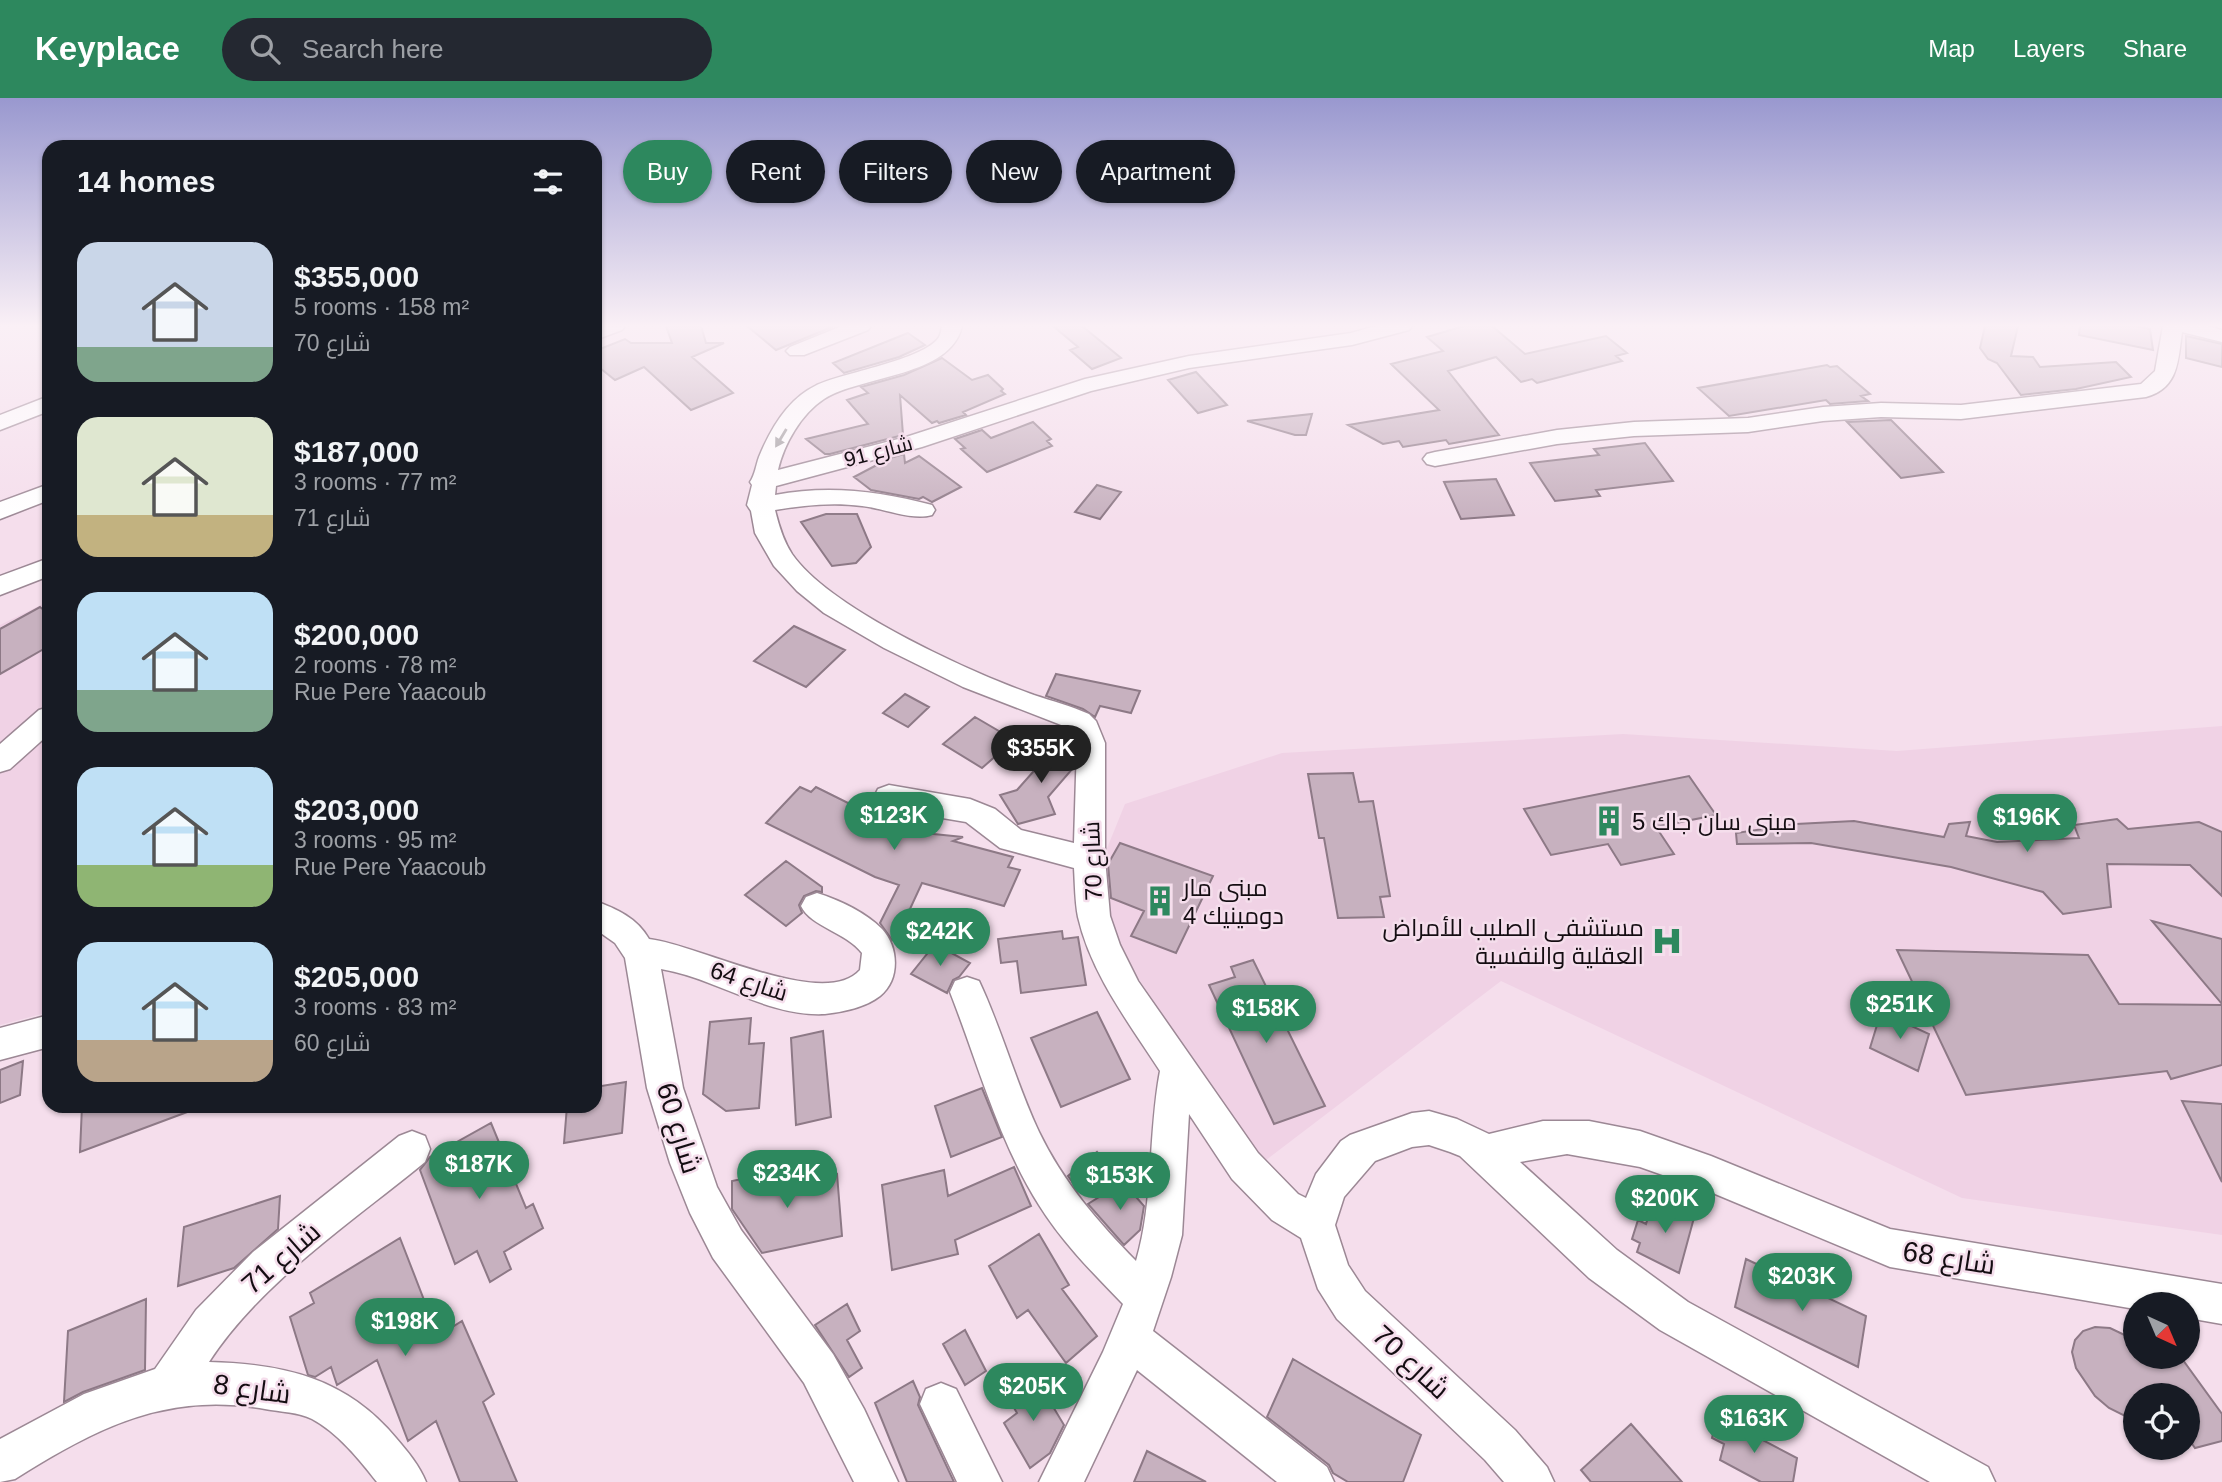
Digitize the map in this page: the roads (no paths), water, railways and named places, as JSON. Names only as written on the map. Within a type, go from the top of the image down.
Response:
[{"type":"street","points":[[824,391],[808,400],[771,454],[761,494],[874,498],[923,510]]},
{"type":"street","name":"شارع 91","points":[[761,494],[1072,391]]},
{"type":"street","points":[[1435,459],[1557,437],[1634,429],[1748,425],[1823,414],[1881,410],[1961,412],[2141,391]]},
{"type":"street","points":[[0,423],[42,406]]},
{"type":"street","points":[[0,511],[42,494]]},
{"type":"street","name":"شارع 70","points":[[761,494],[764,528],[775,547],[802,580],[824,601],[866,628],[975,681],[1079,721],[1086,729],[1091,743],[1089,858],[1094,916],[1104,947],[1126,991],[1245,1166],[1285,1207],[1316,1225],[1332,1275],[1351,1305],[1500,1445],[1532,1482]]},
{"type":"street","points":[[0,586],[42,569]]},
{"type":"street","points":[[0,761],[42,723]]},
{"type":"street","points":[[889,797],[970,811],[984,817],[1011,839],[1058,853],[1089,858]]},
{"type":"street","name":"شارع 64","points":[[639,952],[679,958],[751,986],[801,998],[855,993],[870,985],[880,967],[881,952],[874,943],[817,906]]},
{"type":"street","points":[[602,917],[628,934],[639,952]]},
{"type":"street","name":"شارع 60","points":[[639,952],[657,1054],[672,1112],[709,1214],[736,1257],[820,1371],[876,1482]]},
{"type":"street","points":[[967,992],[1012,1113],[1052,1191],[1078,1228],[1144,1297]]},
{"type":"street","points":[[0,1044],[42,1033]]},
{"type":"street","points":[[1061,1482],[1129,1339],[1160,1244],[1167,1193],[1172,1105],[1178,1070]]},
{"type":"street","points":[[1316,1225],[1329,1187],[1354,1154],[1363,1147],[1412,1130],[1440,1130],[1457,1136],[1485,1153],[1603,1264],[1674,1315],[1973,1482]]},
{"type":"street","name":"شارع 68","points":[[1485,1153],[1544,1139],[1589,1139],[1640,1149],[1711,1174],[1890,1248],[2222,1304]]},
{"type":"street","name":"شارع 71","points":[[170,1384],[210,1324],[267,1266],[412,1149]]},
{"type":"street","points":[[1129,1339],[1312,1482]]},
{"type":"street","name":"شارع 8","points":[[0,1464],[45,1435],[108,1404],[170,1384],[218,1380],[261,1386],[323,1402],[372,1439],[404,1482]]},
{"type":"street","points":[[941,1404],[980,1482]]},
{"type":"place","name":"مبنى سان جاك 5","points":[[1609,821]]},
{"type":"place","name":"مبنى مار دومينيك 4","points":[[1160,901]]},
{"type":"place","name":"مستشفى الصليب للأمراض العقلية والنفسية","points":[[1667,941]]}]
